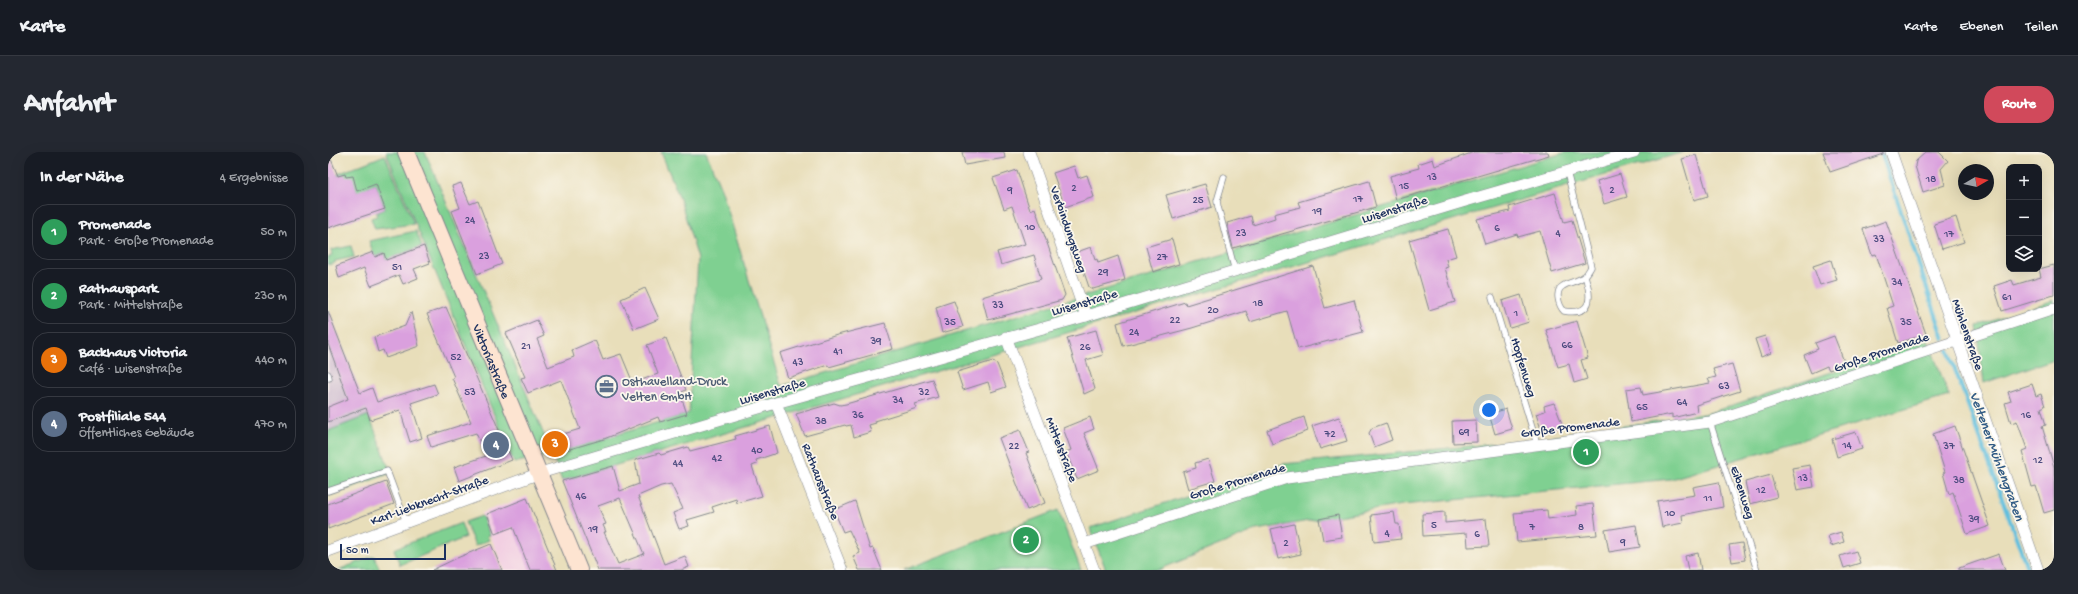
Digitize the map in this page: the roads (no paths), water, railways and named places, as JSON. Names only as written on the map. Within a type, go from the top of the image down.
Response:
[{"type":"street","name":"Viktoriastraße","points":[[406,152],[579,570]]},
{"type":"street","name":"Verbindungsweg","points":[[1029,152],[1086,316]]},
{"type":"street","name":"Luisenstraße","points":[[540,473],[776,403],[1006,337],[1086,316],[1634,152]]},
{"type":"street","name":"Mühlenstraße","points":[[1891,152],[1956,341],[2038,570]]},
{"type":"street","name":"Große Promenade","points":[[1084,544],[1287,478],[1710,422],[2054,309]]},
{"type":"street","name":"Mittelstraße","points":[[1006,337],[1094,570]]},
{"type":"street","name":"Rathausstraße","points":[[776,403],[842,570]]},
{"type":"street","name":"Karl-Liebknecht-Straße","points":[[328,551],[540,473]]},
{"type":"lane","points":[[1567,172],[1591,267],[1585,276],[1563,286],[1559,291],[1558,299],[1561,308],[1564,311],[1579,311],[1589,303],[1590,296],[1585,276]]},
{"type":"lane","points":[[1224,176],[1217,201],[1235,271]]},
{"type":"lane","name":"Hopfenweg","points":[[1492,297],[1537,444]]},
{"type":"lane","points":[[328,374],[330,378],[328,378]]},
{"type":"lane","name":"Eibenweg","points":[[1710,422],[1757,570]]},
{"type":"lane","points":[[328,491],[388,471],[406,522]]},
{"type":"waterway","name":"Veltener Mühlengraben","points":[[1881,152],[1944,339]]},
{"type":"waterway","name":"Veltener Mühlengraben","points":[[1948,350],[2028,570]]},
{"type":"place","name":"Osthavelland-Druck Velten GmbH","points":[[606,387]]},
{"type":"place","name":"Backhaus Victoria","points":[[555,444]]},
{"type":"place","name":"Postfiliale 544","points":[[496,445]]},
{"type":"place","name":"Promenade","points":[[1586,452]]},
{"type":"place","name":"Rathauspark","points":[[1026,540]]}]
